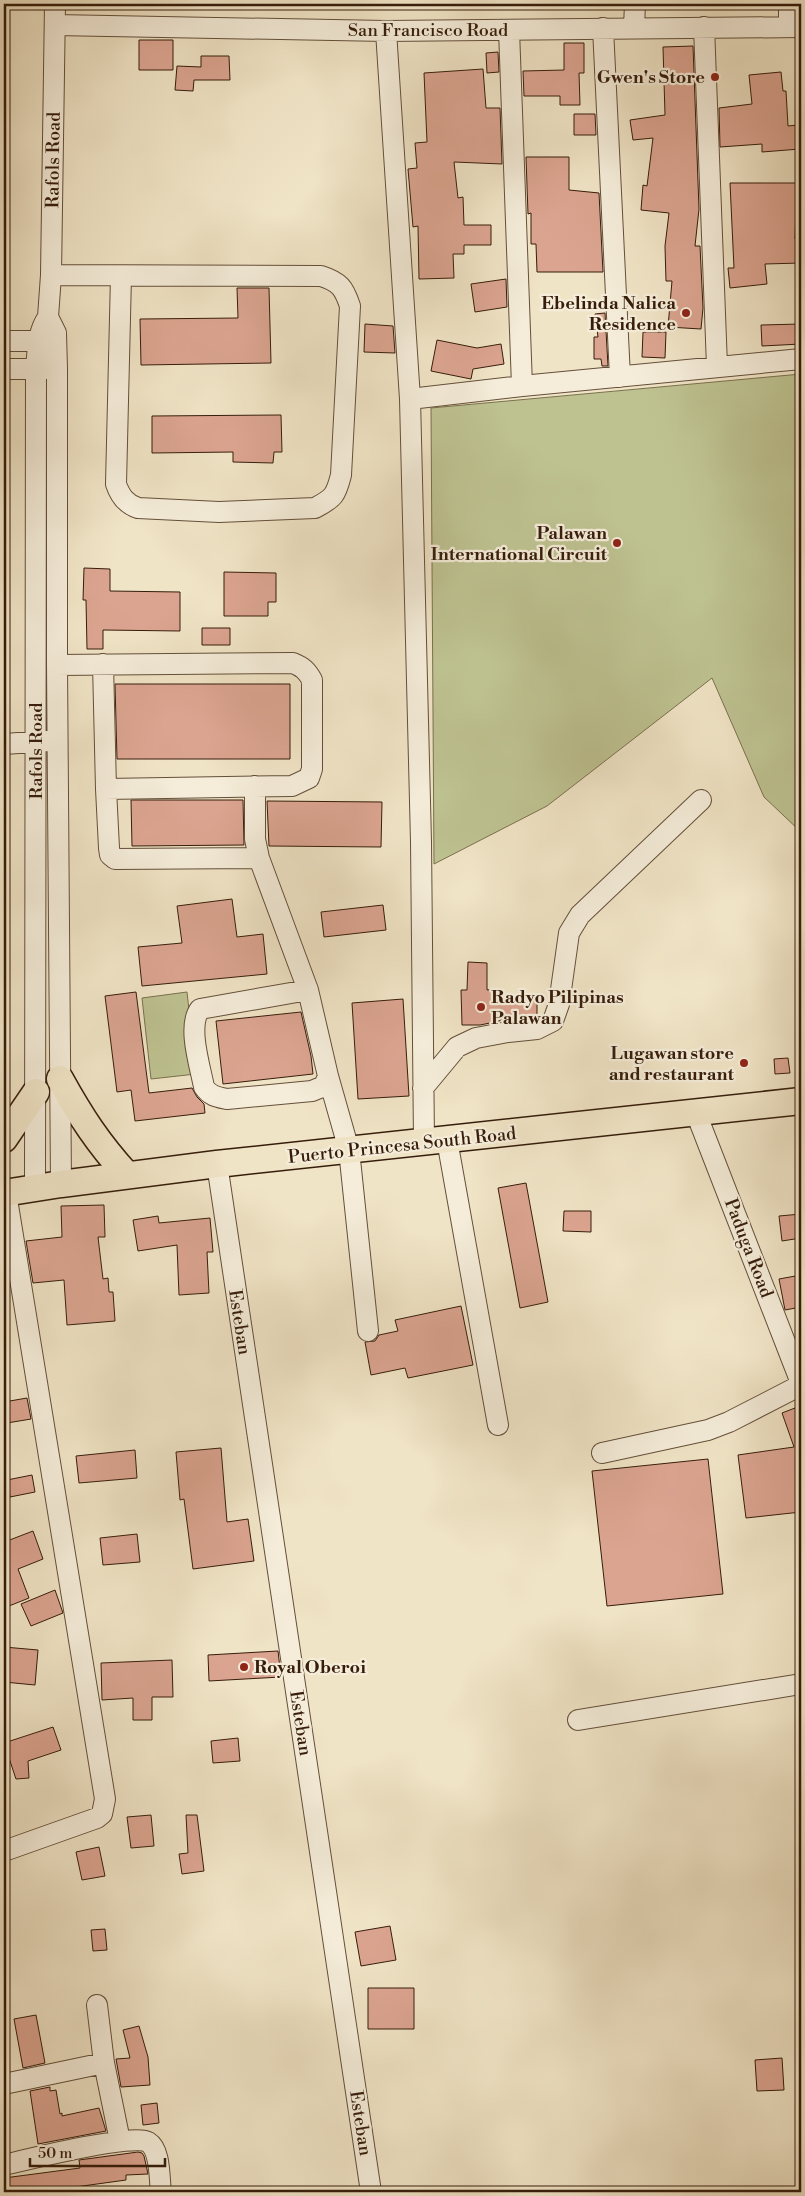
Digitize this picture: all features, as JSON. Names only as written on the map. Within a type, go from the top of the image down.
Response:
[{"type":"main road","points":[[60,1079],[85,1124],[103,1149],[128,1175]]},
{"type":"main road","points":[[4,1139],[36,1092]]},
{"type":"main road","name":"Puerto Princesa South Road","points":[[5,1193],[217,1164],[801,1101]]},
{"type":"street","name":"Rafols Road","points":[[55,4],[51,275],[48,317],[43,324],[57,369],[61,1184]]},
{"type":"street","points":[[634,27],[635,4]]},
{"type":"street","points":[[789,4],[795,27]]},
{"type":"street","name":"San Francisco Road","points":[[55,25],[386,31],[634,27],[795,27]]},
{"type":"street","points":[[704,27],[717,366]]},
{"type":"street","points":[[603,28],[620,377]]},
{"type":"street","points":[[510,30],[522,386]]},
{"type":"street","points":[[386,31],[410,399],[422,842],[423,1088],[498,1425]]},
{"type":"street","points":[[51,275],[321,276],[336,280],[345,293],[350,306],[341,475],[337,492],[328,501],[315,508],[219,512],[138,508],[129,505],[120,494],[116,484],[121,276]]},
{"type":"street","name":"Rafols Road","points":[[35,1188],[36,368],[47,341]]},
{"type":"street","points":[[4,342],[47,341]]},
{"type":"street","points":[[410,399],[717,366],[801,359]]},
{"type":"street","points":[[4,369],[57,369]]},
{"type":"street","points":[[57,665],[293,663],[307,671],[312,680],[312,769],[309,778],[292,786],[106,789]]},
{"type":"street","points":[[103,664],[106,789],[110,855],[115,859],[259,858]]},
{"type":"street","points":[[4,744],[58,740]]},
{"type":"street","points":[[255,786],[255,839],[259,858],[308,990],[328,1076],[349,1150],[368,1332]]},
{"type":"street","points":[[423,1088],[457,1047],[476,1038],[537,1029],[554,1021],[559,1004],[569,932],[580,914],[701,800]]},
{"type":"street","points":[[308,990],[200,1009],[195,1016],[194,1027],[204,1087],[208,1093],[215,1097],[227,1099],[319,1090],[324,1086],[328,1076]]},
{"type":"street","name":"Paduga Road","points":[[696,1113],[801,1384]]},
{"type":"street","name":"Esteban","points":[[217,1164],[371,2192]]},
{"type":"street","points":[[4,1851],[96,1818],[102,1814],[106,1799],[5,1193]]},
{"type":"street","points":[[602,1453],[708,1430],[729,1422],[801,1384]]},
{"type":"street","points":[[578,1720],[801,1684]]},
{"type":"street","points":[[97,2005],[104,2063],[120,2141]]},
{"type":"street","points":[[4,2084],[104,2063]]},
{"type":"street","points":[[4,2165],[120,2141],[141,2140],[148,2142],[157,2155],[161,2192]]},
{"type":"green space","name":"Palawan International Circuit","points":[[801,374],[801,832],[764,797],[712,678],[547,806],[434,864],[431,408]]},
{"type":"green space","points":[[187,992],[196,1074],[151,1079],[142,998]]},
{"type":"building","points":[[139,40],[173,40],[173,70],[139,70]]},
{"type":"building","points":[[564,43],[584,43],[584,73],[579,73],[580,105],[560,105],[560,96],[524,96],[523,71],[564,70]]},
{"type":"building","points":[[693,46],[699,209],[695,246],[700,246],[703,308],[701,329],[668,327],[672,281],[666,281],[665,246],[669,213],[641,210],[643,185],[647,186],[653,138],[633,140],[630,120],[665,115],[663,47]]},
{"type":"building","points":[[498,52],[499,72],[487,73],[486,53]]},
{"type":"building","points":[[201,56],[229,56],[230,80],[194,80],[193,91],[175,90],[177,66],[201,67]]},
{"type":"building","points":[[483,69],[486,108],[500,108],[502,164],[454,162],[458,198],[463,197],[464,225],[491,225],[491,245],[464,245],[464,254],[453,254],[454,278],[419,279],[418,226],[413,227],[408,169],[417,168],[415,143],[427,142],[424,73]]},
{"type":"building","points":[[781,72],[783,91],[786,91],[788,126],[798,125],[800,149],[762,152],[762,144],[720,147],[719,108],[752,104],[749,75]]},
{"type":"building","points":[[574,114],[595,114],[596,135],[574,135]]},
{"type":"building","points":[[526,157],[569,157],[569,190],[599,193],[603,272],[537,272],[536,244],[531,244],[531,213],[528,214]]},
{"type":"building","points":[[730,183],[801,183],[801,208],[796,208],[795,239],[800,239],[801,263],[765,264],[767,284],[730,288],[728,268],[734,268]]},
{"type":"building","points":[[506,279],[507,307],[475,312],[471,284]]},
{"type":"building","points":[[237,288],[269,288],[271,363],[141,365],[140,319],[238,318]]},
{"type":"building","points":[[605,313],[608,366],[602,366],[601,359],[594,359],[594,337],[598,337],[595,314]]},
{"type":"building","points":[[365,324],[393,326],[395,353],[364,352]]},
{"type":"building","points":[[801,324],[801,344],[762,346],[761,325]]},
{"type":"building","points":[[643,332],[666,332],[665,358],[642,357]]},
{"type":"building","points":[[437,340],[477,348],[501,344],[504,364],[473,369],[471,379],[431,371]]},
{"type":"building","points":[[281,415],[282,452],[274,452],[273,463],[233,462],[233,452],[152,453],[152,416]]},
{"type":"building","points":[[84,568],[110,569],[110,591],[180,592],[180,631],[103,630],[103,649],[87,649],[86,600],[83,600]]},
{"type":"building","points":[[224,572],[276,573],[276,602],[268,602],[268,616],[224,616]]},
{"type":"building","points":[[202,628],[230,628],[230,645],[202,645]]},
{"type":"building","points":[[115,684],[290,684],[290,759],[117,759]]},
{"type":"building","points":[[131,800],[243,800],[244,845],[132,846]]},
{"type":"building","points":[[267,801],[382,802],[381,847],[269,846]]},
{"type":"building","points":[[232,899],[237,937],[263,934],[267,974],[142,986],[138,947],[182,943],[177,906]]},
{"type":"building","points":[[383,905],[386,930],[324,937],[321,912]]},
{"type":"building","points":[[468,962],[487,963],[487,990],[499,989],[499,1002],[537,1001],[537,1016],[500,1019],[500,1021],[480,1025],[462,1025],[461,990],[467,990]]},
{"type":"building","points":[[136,992],[149,1093],[192,1088],[204,1104],[205,1113],[135,1121],[131,1090],[117,1092],[105,996]]},
{"type":"building","points":[[403,999],[409,1096],[358,1099],[352,1003]]},
{"type":"building","points":[[301,1012],[313,1074],[223,1084],[216,1021]]},
{"type":"building","points":[[788,1058],[790,1073],[775,1074],[774,1059]]},
{"type":"building","points":[[526,1183],[548,1302],[520,1308],[498,1188]]},
{"type":"building","points":[[104,1205],[105,1237],[98,1237],[103,1279],[108,1278],[109,1292],[113,1292],[115,1321],[67,1325],[64,1280],[33,1283],[26,1241],[62,1237],[61,1206]]},
{"type":"building","points":[[564,1211],[591,1211],[591,1232],[563,1231]]},
{"type":"building","points":[[801,1214],[801,1238],[782,1241],[779,1216]]},
{"type":"building","points":[[158,1216],[159,1223],[210,1218],[213,1252],[207,1252],[209,1293],[179,1295],[177,1245],[138,1251],[133,1220]]},
{"type":"building","points":[[801,1275],[801,1307],[785,1310],[779,1279]]},
{"type":"building","points":[[461,1306],[473,1365],[408,1378],[405,1368],[371,1375],[365,1342],[375,1341],[379,1335],[398,1331],[395,1320]]},
{"type":"building","points":[[27,1398],[31,1419],[7,1423],[4,1402]]},
{"type":"building","points":[[795,1408],[801,1426],[801,1512],[746,1518],[738,1455],[794,1447],[782,1413]]},
{"type":"building","points":[[221,1448],[227,1522],[248,1519],[254,1561],[193,1569],[184,1499],[180,1500],[176,1452]]},
{"type":"building","points":[[135,1450],[137,1478],[79,1483],[76,1456]]},
{"type":"building","points":[[708,1459],[723,1594],[607,1606],[592,1471]]},
{"type":"building","points":[[32,1475],[35,1492],[10,1497],[7,1480]]},
{"type":"building","points":[[33,1531],[43,1559],[18,1569],[29,1598],[4,1608],[4,1536],[7,1541]]},
{"type":"building","points":[[137,1534],[140,1562],[103,1565],[100,1538]]},
{"type":"building","points":[[55,1590],[63,1613],[31,1626],[21,1604]]},
{"type":"building","points":[[4,1647],[38,1650],[35,1685],[4,1682]]},
{"type":"building","points":[[278,1651],[281,1677],[209,1681],[208,1655]]},
{"type":"building","points":[[172,1660],[173,1697],[152,1697],[152,1720],[133,1720],[133,1698],[102,1700],[101,1663]]},
{"type":"building","points":[[53,1727],[61,1750],[28,1761],[29,1778],[16,1779],[4,1743]]},
{"type":"building","points":[[238,1738],[240,1761],[213,1763],[211,1741]]},
{"type":"building","points":[[151,1815],[154,1846],[131,1848],[127,1817]]},
{"type":"building","points":[[186,1815],[197,1815],[204,1871],[182,1874],[179,1854],[188,1853]]},
{"type":"building","points":[[99,1847],[105,1876],[82,1880],[76,1852]]},
{"type":"building","points":[[390,1926],[396,1960],[361,1966],[355,1932]]},
{"type":"building","points":[[105,1929],[107,1950],[93,1951],[91,1930]]},
{"type":"building","points":[[368,1988],[414,1988],[414,2029],[368,2029]]},
{"type":"building","points":[[36,2015],[45,2063],[23,2068],[14,2019]]},
{"type":"building","points":[[139,2026],[148,2057],[150,2085],[121,2087],[116,2059],[130,2058],[123,2030]]},
{"type":"building","points":[[782,2058],[784,2090],[757,2091],[755,2060]]},
{"type":"building","points":[[50,2087],[50,2091],[56,2090],[62,2116],[99,2108],[106,2131],[38,2144],[30,2091]]},
{"type":"building","points":[[157,2103],[159,2123],[143,2125],[141,2105]]},
{"type":"building","points":[[138,2152],[144,2156],[148,2174],[126,2175],[126,2180],[39,2192],[4,2192],[4,2178],[80,2168],[79,2160]]},
{"type":"place","name":"Gwen's Store","points":[[715,77]]},
{"type":"place","name":"Ebelinda Nalica Residence","points":[[686,313]]},
{"type":"place","name":"Palawan International Circuit","points":[[617,543]]},
{"type":"place","name":"Radyo Pilipinas Palawan","points":[[481,1007]]},
{"type":"place","name":"Lugawan store and restaurant","points":[[744,1063]]},
{"type":"place","name":"Royal Oberoi","points":[[244,1667]]}]
